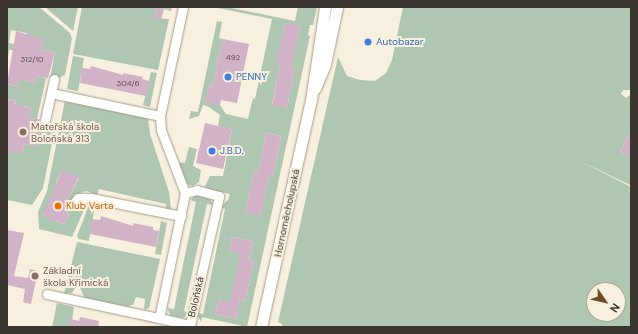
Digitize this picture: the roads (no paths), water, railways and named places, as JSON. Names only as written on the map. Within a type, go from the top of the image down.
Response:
[{"type":"street","points":[[47,294],[159,318],[185,193],[161,130],[160,116],[183,7]]},
{"type":"street","name":"Hornoměcholupská","points":[[261,327],[310,100],[326,7]]},
{"type":"street","name":"Hornoměcholupská","points":[[310,100],[325,64],[337,7]]},
{"type":"street","points":[[45,120],[54,79]]},
{"type":"street","points":[[51,93],[160,116]]},
{"type":"street","name":"Boloňská","points":[[159,318],[190,325],[219,196],[197,190],[185,193]]},
{"type":"street","points":[[74,204],[78,198],[91,198],[181,216]]},
{"type":"place","name":"Autobazar","points":[[368,42]]},
{"type":"place","name":"PENNY","points":[[228,77]]},
{"type":"place","name":"Mateřská škola Boloňská 313","points":[[23,132]]},
{"type":"place","name":"J.B.D.","points":[[212,151]]},
{"type":"place","name":"Klub Varta","points":[[58,206]]},
{"type":"place","name":"Základní škola Křimická","points":[[35,276]]}]
